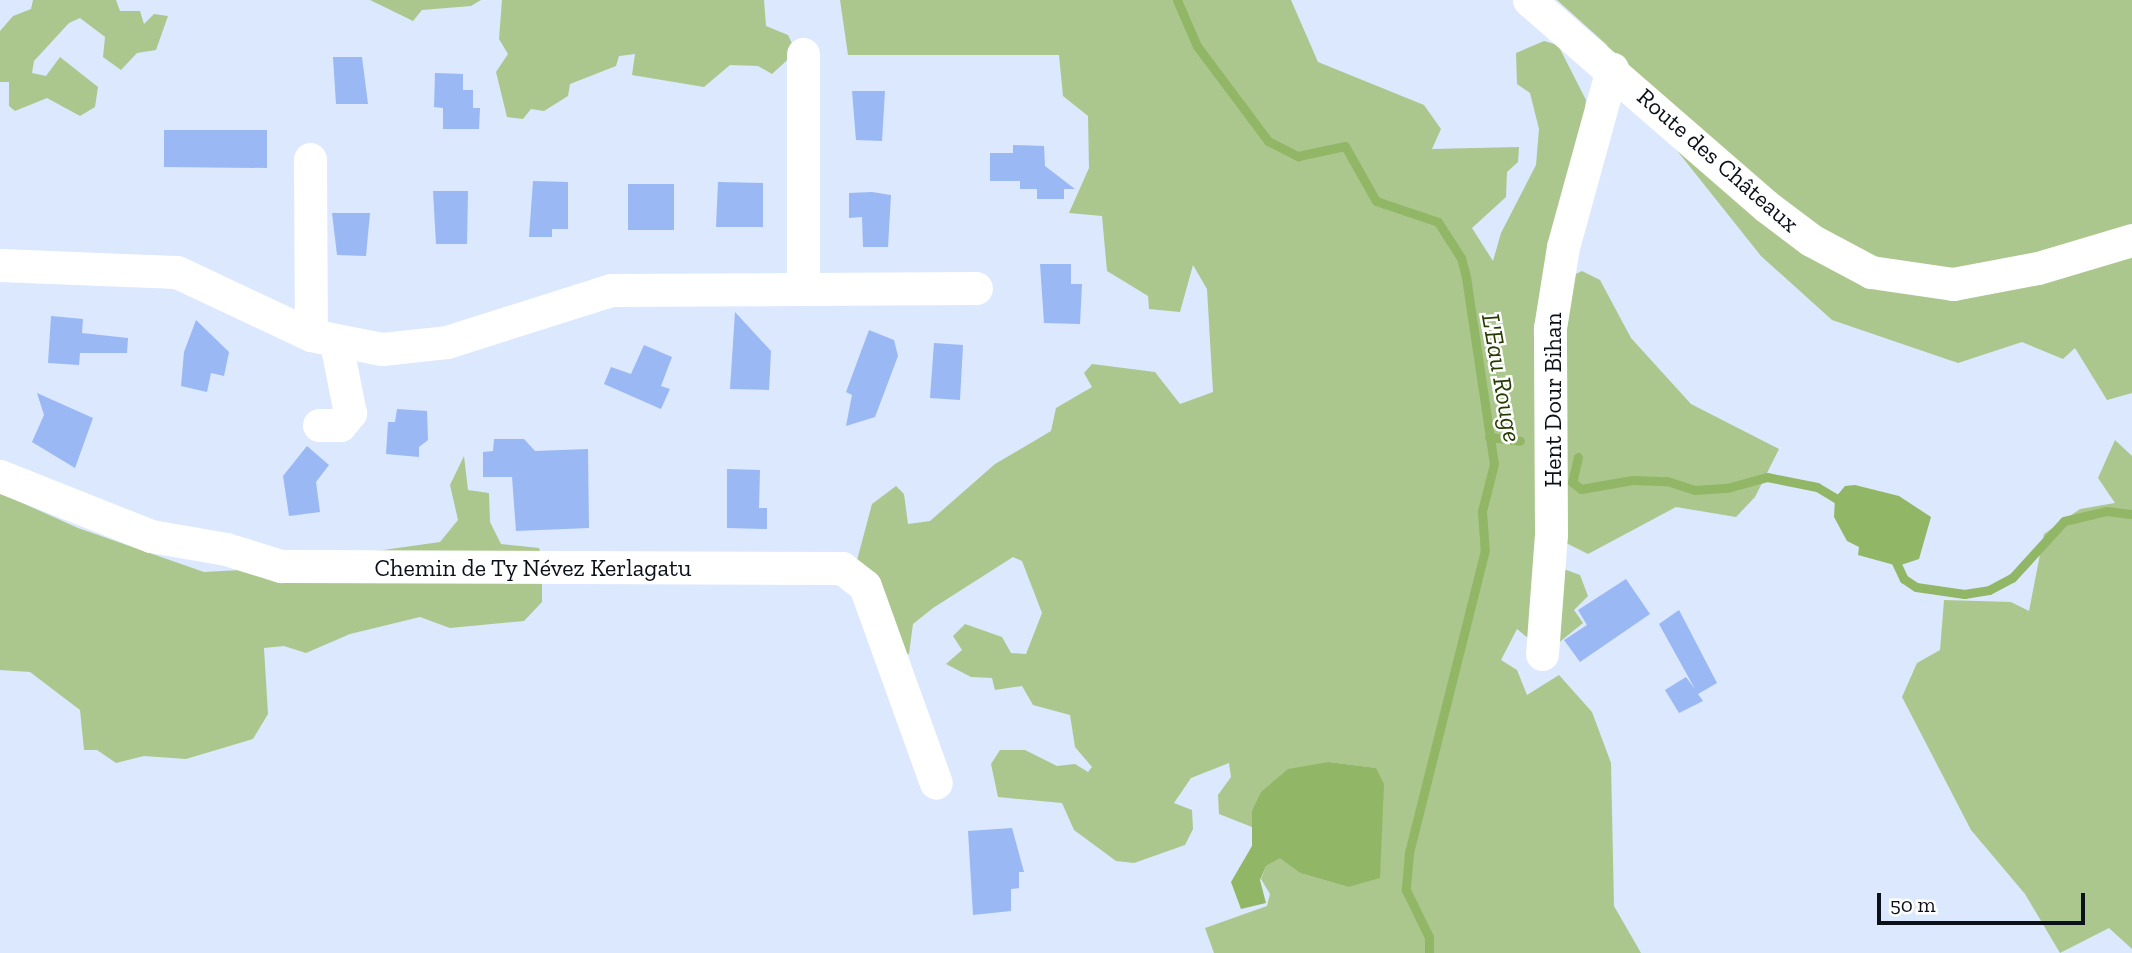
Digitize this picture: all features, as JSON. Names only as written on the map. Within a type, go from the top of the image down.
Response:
[{"type":"street","name":"Route des Châteaux","points":[[1529,0],[1612,69],[1766,206],[1811,240],[1871,272],[1964,283],[2038,268],[2132,240]]},
{"type":"street","points":[[803,54],[803,289]]},
{"type":"street","name":"Hent Dour Bihan","points":[[1542,654],[1552,534],[1550,328],[1563,247],[1612,69]]},
{"type":"street","points":[[310,159],[324,339],[350,413],[340,425],[319,425]]},
{"type":"street","points":[[0,265],[177,272],[324,339],[425,348],[611,290],[976,288]]},
{"type":"street","name":"Chemin de Ty Névez Kerlagatu","points":[[0,476],[150,536],[226,549],[281,566],[842,568],[864,586],[936,783]]},
{"type":"shaded area","points":[[33,0],[116,0],[120,11],[140,11],[144,24],[154,14],[168,16],[156,50],[137,53],[121,70],[103,57],[105,37],[80,18],[69,23],[34,61],[32,73],[46,76],[60,57],[98,87],[95,107],[80,116],[47,98],[15,111],[9,106],[9,82],[0,82],[0,31],[13,16],[31,9]]},
{"type":"shaded area","points":[[370,0],[481,0],[471,6],[422,10],[413,21]]},
{"type":"shaded area","points":[[502,0],[764,0],[766,26],[788,35],[796,52],[772,74],[758,66],[730,65],[704,87],[632,75],[635,54],[619,56],[616,66],[570,84],[568,96],[544,111],[531,109],[523,119],[507,117],[496,72],[508,54],[499,39]]},
{"type":"shaded area","points":[[840,0],[1291,0],[1318,62],[1424,105],[1441,129],[1432,149],[1519,147],[1518,162],[1507,172],[1506,197],[1472,228],[1493,261],[1501,233],[1536,165],[1539,129],[1530,93],[1517,84],[1516,53],[1544,41],[1558,45],[1586,100],[1563,280],[1582,271],[1600,280],[1631,338],[1691,404],[1779,449],[1755,497],[1736,517],[1676,507],[1588,554],[1566,543],[1561,568],[1580,575],[1588,596],[1574,610],[1583,623],[1546,653],[1517,629],[1501,660],[1517,670],[1527,695],[1559,675],[1592,712],[1611,763],[1614,906],[1641,953],[1214,953],[1205,928],[1267,906],[1270,894],[1261,879],[1266,866],[1280,857],[1300,873],[1348,887],[1375,768],[1329,762],[1254,811],[1252,827],[1219,814],[1218,795],[1231,777],[1229,763],[1191,778],[1174,803],[1192,810],[1193,829],[1185,845],[1134,863],[1116,861],[1074,830],[1062,803],[998,797],[991,764],[1000,750],[1025,750],[1057,766],[1075,764],[1088,772],[1092,767],[1075,747],[1070,715],[1033,705],[1022,686],[995,690],[992,678],[971,677],[946,664],[962,650],[953,636],[965,624],[1002,637],[1011,653],[1026,654],[1042,613],[1022,561],[1013,557],[933,608],[913,624],[909,654],[900,653],[856,564],[872,504],[896,486],[904,494],[908,524],[930,521],[995,464],[1051,431],[1056,408],[1092,387],[1084,373],[1092,364],[1155,372],[1180,404],[1213,392],[1207,289],[1193,265],[1180,312],[1149,309],[1148,296],[1107,271],[1102,216],[1069,213],[1089,168],[1088,116],[1063,96],[1059,55],[848,55]]},
{"type":"shaded area","points":[[1557,0],[2132,0],[2132,393],[2107,400],[2075,348],[2063,359],[2022,342],[1958,363],[1832,320],[1761,256],[1612,69],[1607,45]]},
{"type":"shaded area","points":[[2115,440],[2132,456],[2132,949],[2109,928],[2060,953],[2025,894],[1971,830],[1902,697],[1917,663],[1940,650],[1944,600],[2011,602],[2029,611],[2044,534],[2080,509],[2115,503],[2098,478]]},
{"type":"shaded area","points":[[464,456],[468,490],[489,493],[490,522],[501,544],[539,548],[542,557],[542,602],[524,621],[450,628],[420,617],[350,634],[306,653],[284,646],[264,648],[268,714],[253,739],[186,759],[144,756],[116,763],[97,750],[84,750],[80,710],[30,672],[0,670],[0,493],[78,528],[204,572],[241,570],[440,542],[458,520],[450,485]]},
{"type":"shaded area","points":[[1855,485],[1899,496],[1931,517],[1919,559],[1898,566],[1858,555],[1859,547],[1847,541],[1834,517],[1835,498],[1845,486]]},
{"type":"shaded area","points":[[1329,762],[1376,768],[1384,784],[1380,878],[1348,887],[1300,873],[1280,858],[1266,866],[1260,880],[1266,903],[1241,909],[1231,882],[1252,846],[1252,811],[1261,792],[1288,769]]},
{"type":"building","points":[[333,57],[362,57],[368,104],[336,104]]},
{"type":"building","points":[[435,73],[463,74],[463,90],[473,90],[473,108],[480,108],[479,129],[443,129],[443,108],[434,107]]},
{"type":"building","points":[[852,91],[885,91],[882,141],[856,140]]},
{"type":"building","points":[[164,130],[267,130],[267,168],[164,167]]},
{"type":"building","points":[[1013,145],[1044,146],[1045,166],[1075,189],[1064,189],[1064,199],[1037,199],[1037,189],[1020,189],[1020,181],[990,181],[990,153],[1013,153]]},
{"type":"building","points":[[533,181],[568,182],[568,229],[552,229],[552,237],[529,237]]},
{"type":"building","points":[[718,182],[763,183],[763,227],[716,227]]},
{"type":"building","points":[[628,184],[674,184],[674,230],[628,230]]},
{"type":"building","points":[[433,191],[468,191],[467,244],[436,244]]},
{"type":"building","points":[[849,193],[891,195],[888,247],[863,247],[862,217],[849,218]]},
{"type":"building","points":[[332,213],[370,213],[366,256],[337,255]]},
{"type":"building","points":[[1040,264],[1071,264],[1071,284],[1082,284],[1080,324],[1044,323]]},
{"type":"building","points":[[735,312],[771,351],[769,390],[730,389]]},
{"type":"building","points":[[51,316],[83,319],[82,333],[128,338],[127,353],[80,353],[79,365],[48,363]]},
{"type":"building","points":[[196,320],[229,352],[224,376],[211,373],[207,392],[181,386],[184,352]]},
{"type":"building","points":[[869,330],[894,340],[898,356],[875,417],[846,426],[852,395],[846,392]]},
{"type":"building","points":[[934,343],[963,345],[960,400],[930,398]]},
{"type":"building","points":[[644,345],[672,357],[661,386],[670,389],[661,409],[604,384],[611,367],[631,374]]},
{"type":"building","points":[[37,393],[93,418],[75,468],[32,442],[44,415]]},
{"type":"building","points":[[397,409],[427,411],[428,440],[419,447],[419,457],[386,454],[388,422],[395,422]]},
{"type":"building","points":[[494,439],[524,439],[535,451],[588,449],[589,528],[516,531],[512,477],[483,477],[483,452],[493,451]]},
{"type":"building","points":[[307,446],[329,465],[316,482],[320,512],[289,516],[283,476]]},
{"type":"building","points":[[727,469],[760,470],[759,508],[767,508],[767,529],[727,528]]},
{"type":"building","points":[[1626,579],[1650,614],[1580,662],[1564,640],[1587,625],[1578,610]]},
{"type":"building","points":[[1679,610],[1717,683],[1698,694],[1703,701],[1679,713],[1665,690],[1686,677],[1695,689],[1659,624]]},
{"type":"building","points":[[1012,828],[1024,872],[1019,872],[1019,888],[1011,889],[1011,911],[973,915],[968,831]]},
{"type":"waterway","name":"L'Eau Rouge","points":[[1177,0],[1197,46],[1268,141],[1298,156],[1345,146],[1376,201],[1438,222],[1461,258],[1494,464],[1482,511],[1485,550],[1409,853],[1406,890],[1429,937],[1429,953]]},
{"type":"waterway","points":[[1489,437],[1520,441]]},
{"type":"waterway","points":[[1578,457],[1572,482],[1581,489],[1632,480],[1667,481],[1695,490],[1727,488],[1767,477],[1817,487],[1844,503]]},
{"type":"waterway","points":[[1894,558],[1904,579],[1916,587],[1964,594],[1989,590],[2012,578],[2064,521],[2106,511],[2132,514]]}]
